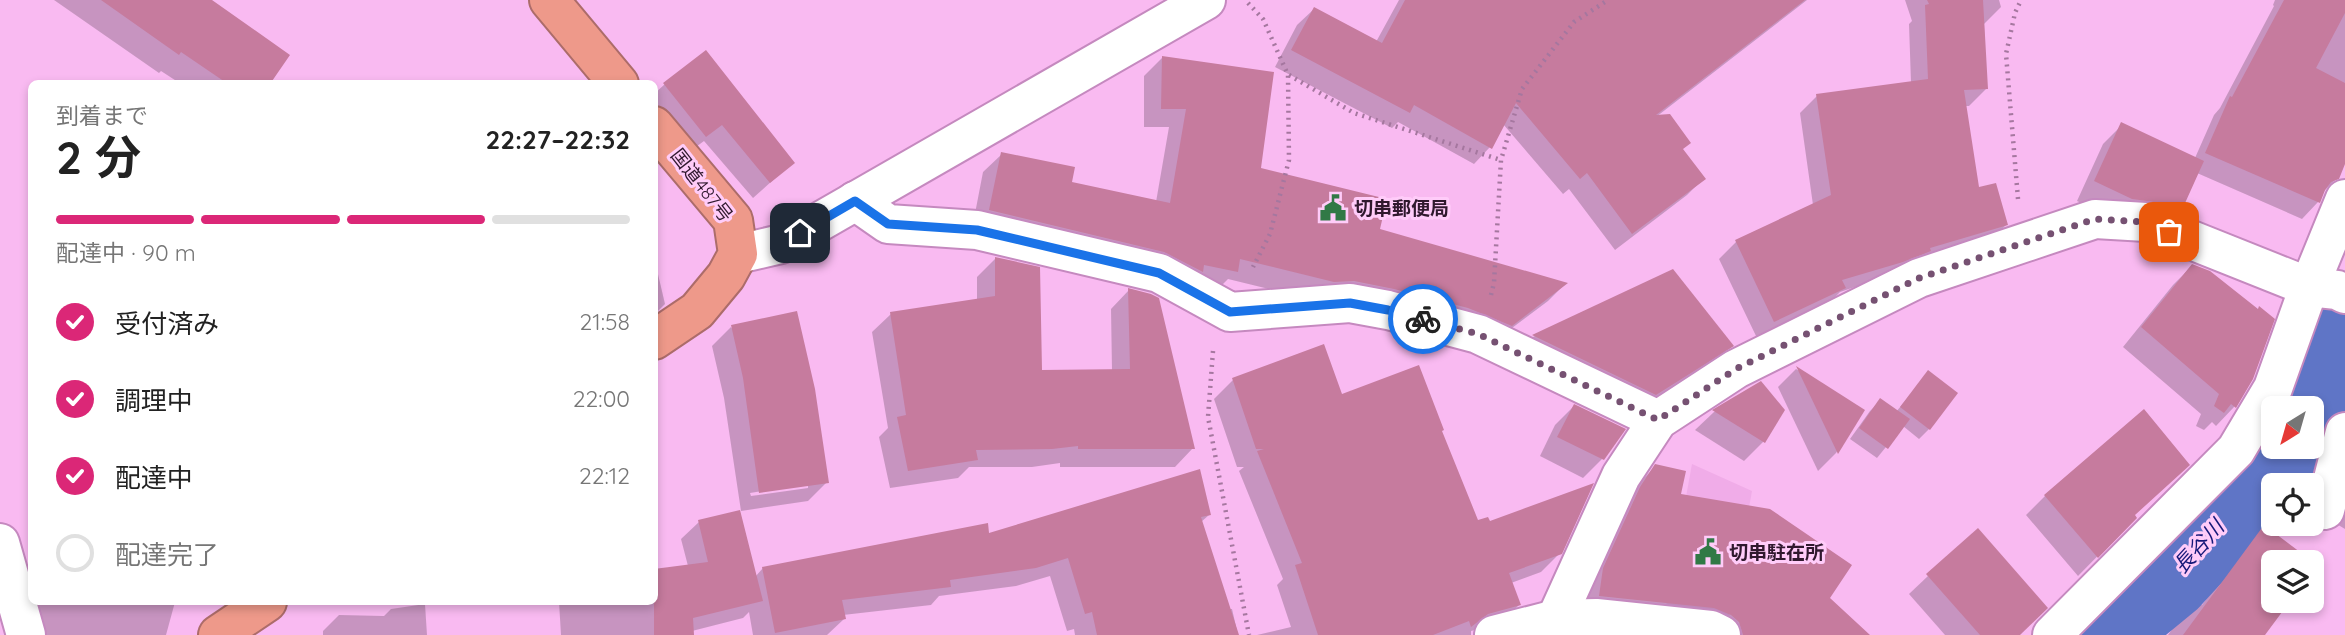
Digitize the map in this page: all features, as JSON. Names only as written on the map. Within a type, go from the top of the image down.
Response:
[{"type":"highway","points":[[549,0],[616,80]]},
{"type":"highway","name":"国道487号","points":[[658,131],[733,220],[738,254]]},
{"type":"highway","points":[[658,337],[697,311],[726,276],[738,254]]},
{"type":"highway","points":[[218,635],[263,605]]},
{"type":"street","points":[[738,254],[781,244],[1206,0]]},
{"type":"street","points":[[2052,635],[2236,450],[2327,290],[2345,199]]},
{"type":"street","points":[[855,201],[888,224],[977,230],[1159,273],[1230,312],[1350,303],[1388,310],[1478,334],[1658,420]]},
{"type":"street","points":[[1556,620],[1621,476],[1658,420],[1736,369],[1919,278],[2095,219],[2146,222],[2327,290]]},
{"type":"street","points":[[2325,510],[2345,432]]},
{"type":"street","points":[[0,544],[26,635]]},
{"type":"street","points":[[1494,635],[1556,620],[1596,618],[1711,630],[1721,635]]},
{"type":"path","points":[[2021,0],[2015,13],[2006,54],[2021,242]]},
{"type":"path","points":[[1478,334],[1494,283],[1501,160],[1522,89],[1574,22],[1606,1]]},
{"type":"path","points":[[1288,75],[1354,113],[1501,160]]},
{"type":"shaded area","name":"切串駐在所","points":[[1692,464],[1752,491],[1728,624],[1665,612]]},
{"type":"building","points":[[101,0],[212,0],[290,55],[273,80],[222,80],[181,52],[179,55]]},
{"type":"building","points":[[1405,0],[1805,0],[1656,115],[1670,114],[1691,143],[1683,149],[1706,179],[1632,234],[1587,173],[1580,179],[1516,103],[1492,149],[1414,105],[1410,113],[1291,50],[1314,7],[1382,43]]},
{"type":"building","points":[[1927,0],[1983,0],[1988,89],[1964,90],[1979,187],[1996,183],[2008,225],[1930,248],[1931,251],[1903,262],[1842,280],[1846,288],[1774,322],[1735,240],[1831,195],[1816,94],[1928,79]]},
{"type":"building","points":[[2284,0],[2345,0],[2345,13],[2316,68],[2345,83],[2345,164],[2339,179],[2331,182],[2320,203],[2205,153],[2230,96],[2232,97]]},
{"type":"building","points":[[706,50],[795,163],[770,183],[722,125],[706,137],[663,83]]},
{"type":"building","points":[[1162,56],[1274,72],[1261,168],[1387,199],[1380,229],[1568,283],[1512,326],[1468,308],[1394,289],[1354,281],[1334,282],[1240,259],[1238,272],[1204,265],[1203,272],[1164,252],[989,210],[1001,152],[1075,167],[1072,182],[1170,203],[1186,109],[1161,109]]},
{"type":"building","points":[[2121,122],[2204,161],[2181,212],[2154,202],[2132,199],[2094,181]]},
{"type":"building","points":[[995,257],[1040,267],[1042,370],[1130,369],[1128,288],[1159,298],[1195,449],[1078,449],[1078,446],[976,450],[978,460],[908,471],[897,417],[906,415],[890,312],[995,296]]},
{"type":"building","points":[[2192,264],[2210,271],[2275,319],[2253,379],[2236,408],[2231,404],[2224,413],[2214,406],[2219,394],[2141,327]]},
{"type":"building","points":[[1673,269],[1734,346],[1656,395],[1532,335]]},
{"type":"building","points":[[797,311],[815,389],[829,483],[759,493],[743,378],[731,325]]},
{"type":"building","points":[[1324,344],[1342,394],[1419,365],[1478,520],[1488,517],[1490,521],[1594,483],[1562,554],[1509,573],[1521,605],[1488,614],[1471,627],[1469,621],[1433,635],[1318,635],[1295,565],[1302,563],[1257,451],[1264,449],[1256,449],[1232,378]]},
{"type":"building","points":[[1796,366],[1865,410],[1838,454]]},
{"type":"building","points":[[1928,370],[1958,393],[1930,430],[1900,407]]},
{"type":"building","points":[[1761,381],[1785,410],[1765,443],[1712,410]]},
{"type":"building","points":[[1880,398],[1910,419],[1888,449],[1859,428]]},
{"type":"building","points":[[1574,404],[1626,429],[1604,460],[1557,437]]},
{"type":"building","points":[[2144,409],[2190,465],[2135,515],[2137,518],[2098,558],[2044,495]]},
{"type":"building","points":[[1655,464],[1686,471],[1681,494],[1770,509],[1852,565],[1830,598],[1870,635],[1743,635],[1739,622],[1731,615],[1714,608],[1599,596],[1603,568],[1640,487]]},
{"type":"building","points":[[1200,469],[1211,515],[1201,517],[1239,635],[1097,635],[1092,612],[1085,614],[1068,558],[1036,568],[950,580],[951,587],[842,600],[846,619],[775,633],[762,567],[988,523],[989,533]]},
{"type":"building","points":[[740,510],[763,601],[693,618],[694,635],[654,635],[654,605],[658,605],[658,568],[708,562],[698,520]]},
{"type":"building","points":[[1978,528],[2048,608],[2020,635],[1980,635],[1926,574]]},
{"type":"building","points":[[2261,529],[2261,536],[2279,536],[2297,550],[2261,550],[2261,613],[2281,613],[2265,635],[2183,635]]},
{"type":"waterway","name":"長谷川","points":[[2317,396],[2332,371],[2345,331]]},
{"type":"waterway","name":"長谷川","points":[[2100,635],[2169,578],[2278,459]]},
{"type":"way so far","points":[[1423,319],[1478,334],[1658,420],[1736,369],[1919,278],[2095,219],[2146,222],[2169,232]]},
{"type":"place","name":"切串郵便局","points":[[1333,208]]},
{"type":"place","name":"切串駐在所","points":[[1708,552]]},
{"type":"route","points":[[800,233],[855,201],[888,224],[977,230],[1159,273],[1230,312],[1350,303],[1423,319]]}]
